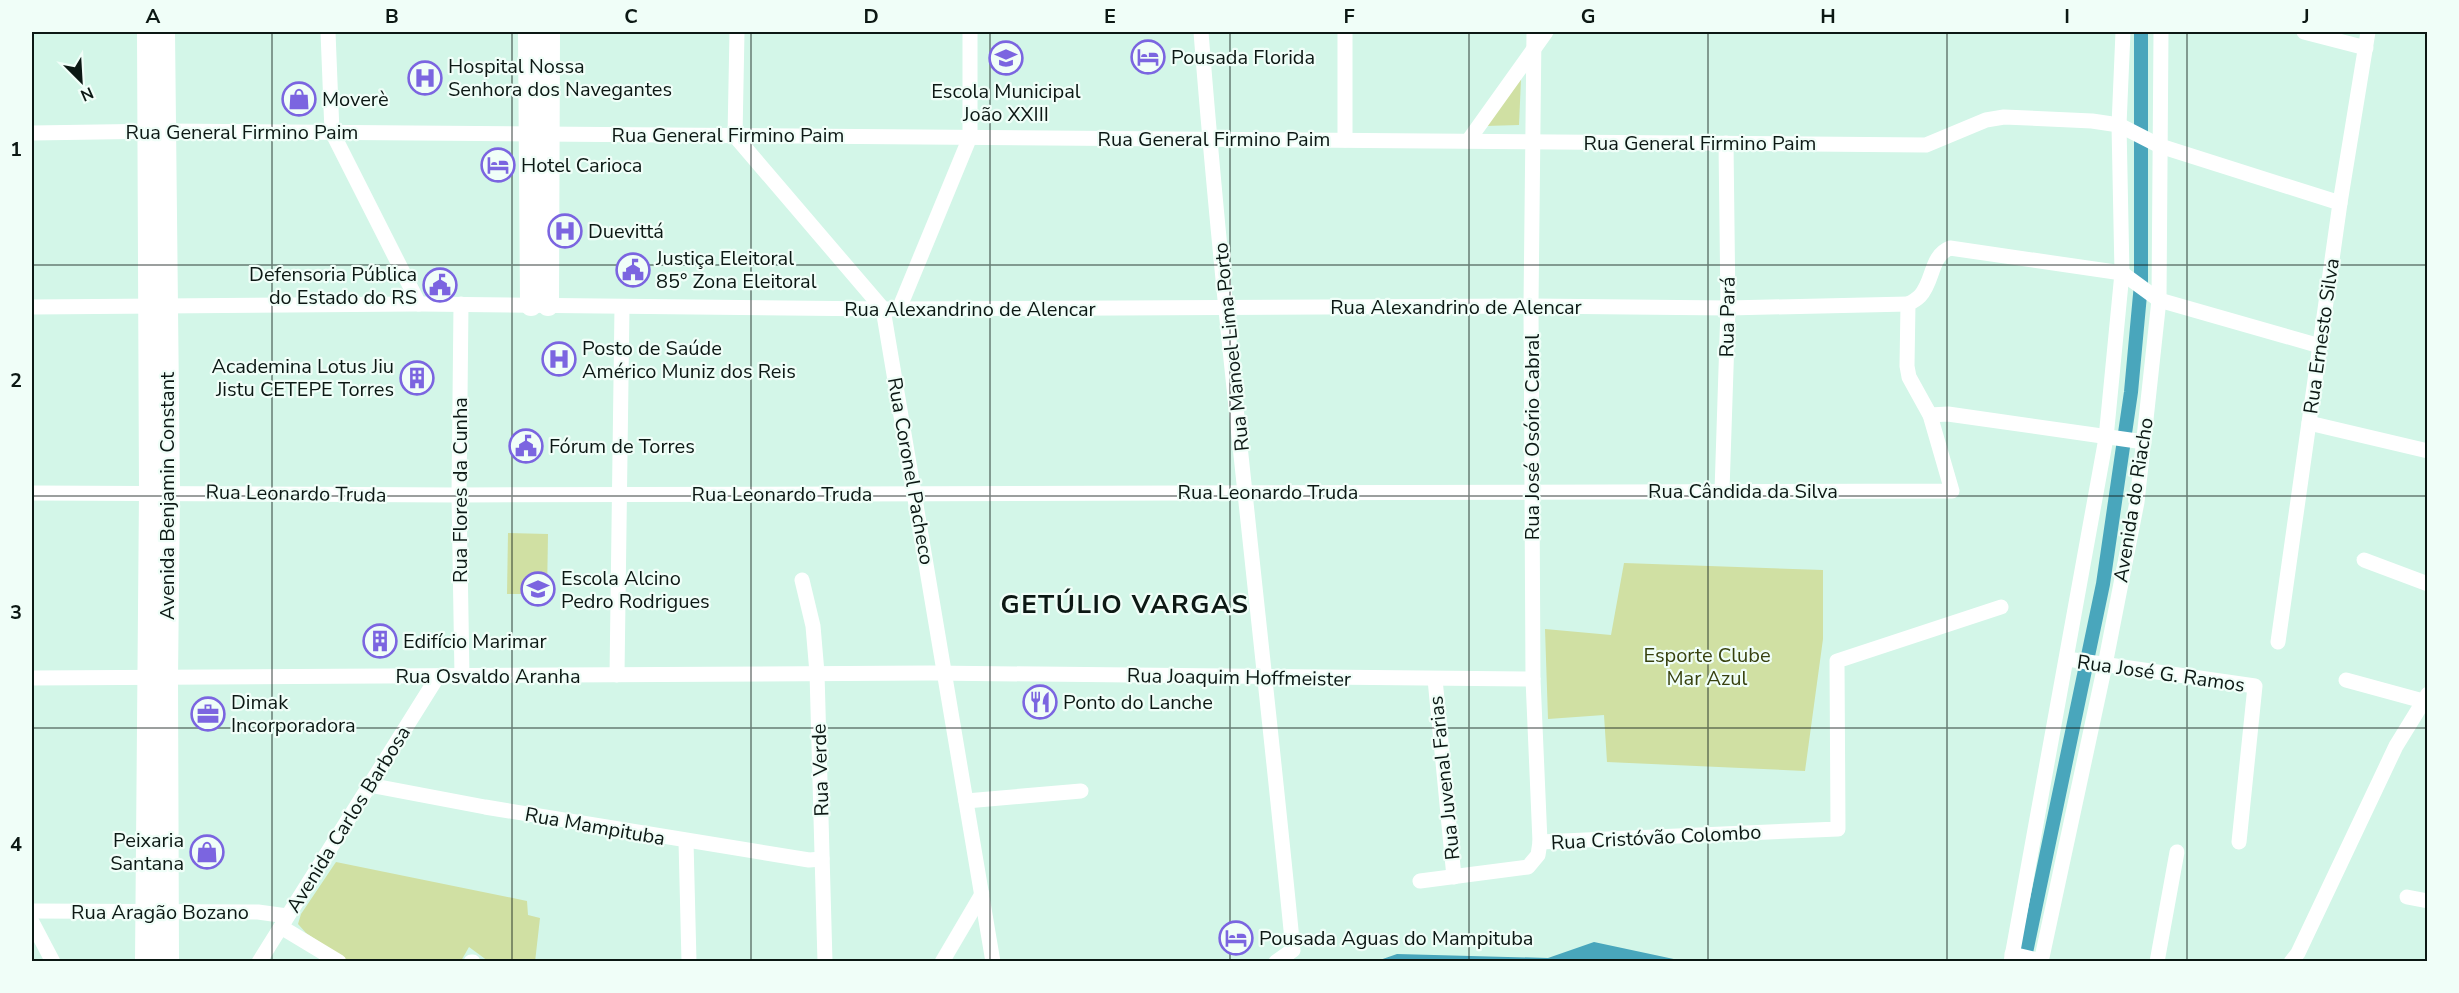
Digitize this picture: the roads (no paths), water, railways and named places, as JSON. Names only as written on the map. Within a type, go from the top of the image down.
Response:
[{"type":"main road","name":"Avenida Benjamin Constant","points":[[148,32],[157,131]]},
{"type":"main road","name":"Avenida Benjamin Constant","points":[[147,962],[156,911],[159,492],[157,131],[164,32]]},
{"type":"main road","points":[[529,32],[539,134],[539,305]]},
{"type":"main road","points":[[539,134],[549,32]]},
{"type":"main road","name":"Avenida Benjamin Constant","points":[[156,911],[168,962]]},
{"type":"street","points":[[328,32],[332,132],[419,303]]},
{"type":"street","points":[[736,32],[735,136],[891,309],[970,137],[970,32]]},
{"type":"street","name":"Rua Manoel Lima Porto","points":[[1201,32],[1226,309],[1293,950],[1276,962]]},
{"type":"street","points":[[1345,32],[1345,140]]},
{"type":"street","name":"Rua José Osório Cabral","points":[[1534,32],[1531,306],[1533,679],[1540,843]]},
{"type":"street","points":[[1468,141],[1546,32]]},
{"type":"street","name":"Avenida do Riacho","points":[[2012,958],[2106,438],[2122,273],[2125,128],[2123,32]]},
{"type":"street","name":"Avenida do Riacho","points":[[2041,961],[2105,665],[2137,502],[2159,300],[2156,143],[2161,32]]},
{"type":"street","points":[[2304,32],[2366,48]]},
{"type":"street","name":"Rua Ernesto Silva","points":[[2278,642],[2340,203],[2368,32]]},
{"type":"street","name":"Rua General Firmino Paim","points":[[32,133],[332,132],[1926,145],[1986,120],[2004,117],[2092,121],[2125,128],[2156,143],[2340,203]]},
{"type":"street","name":"Rua Pará","points":[[1722,491],[1728,308],[1726,143]]},
{"type":"street","points":[[2144,442],[1948,414],[1930,415],[1909,377],[1907,366],[1908,304],[1920,297],[1927,286],[1941,251],[1960,248],[2122,273],[2159,300],[2320,346]]},
{"type":"street","name":"Rua Alexandrino de Alencar","points":[[32,307],[419,303],[622,307],[1226,309],[1531,306],[1728,308],[1908,304]]},
{"type":"street","name":"Rua Flores da Cunha","points":[[460,304],[459,495],[462,676]]},
{"type":"street","points":[[616,675],[622,307]]},
{"type":"street","name":"Rua Coronel Pacheco","points":[[891,309],[914,494],[993,962]]},
{"type":"street","name":"Rua Cândida da Silva","points":[[1533,490],[1952,491],[1930,415]]},
{"type":"street","points":[[2309,423],[2427,451]]},
{"type":"street","name":"Rua Leonardo Truda","points":[[32,493],[459,495],[1533,490]]},
{"type":"street","points":[[2364,560],[2427,584]]},
{"type":"street","name":"Rua Verde","points":[[802,580],[813,626],[817,674],[825,962]]},
{"type":"street","name":"Rua Cristóvão Colombo","points":[[1420,881],[1528,867],[1538,855],[1540,843],[1838,829],[1837,661],[2001,607]]},
{"type":"street","name":"Rua José G. Ramos","points":[[2067,659],[2255,686],[2239,842]]},
{"type":"street","name":"Rua Joaquim Hoffmeister","points":[[945,674],[1533,679]]},
{"type":"street","name":"Rua Osvaldo Aranha","points":[[32,678],[945,674]]},
{"type":"street","name":"Avenida Carlos Barbosa","points":[[259,962],[438,676]]},
{"type":"street","name":"Rua Juvenal Farias","points":[[1434,679],[1454,877]]},
{"type":"street","points":[[2291,962],[2298,953],[2396,746],[2425,698],[2346,680]]},
{"type":"street","name":"Rua Mampituba","points":[[369,785],[686,841],[809,860],[822,859]]},
{"type":"street","points":[[966,801],[1081,791]]},
{"type":"street","points":[[686,841],[689,962]]},
{"type":"street","points":[[2157,962],[2177,852]]},
{"type":"street","points":[[942,962],[982,894]]},
{"type":"street","points":[[2407,897],[2427,901]]},
{"type":"street","name":"Rua Aragão Bozano","points":[[32,911],[258,912],[284,921],[339,962]]},
{"type":"street","points":[[32,922],[53,962]]},
{"type":"street","points":[[2012,958],[2041,961]]},
{"type":"water","points":[[1594,942],[1683,961],[1377,961],[1397,954],[1548,958]]},
{"type":"waterway","points":[[2024,962],[2103,584],[2131,392],[2141,284],[2141,32]]},
{"type":"place","name":"Pousada Florida","points":[[1148,57]]},
{"type":"place","name":"Escola Municipal João XXIII","points":[[1006,58]]},
{"type":"place","name":"Hospital Nossa Senhora dos Navegantes","points":[[425,78]]},
{"type":"place","name":"Moverè","points":[[299,99]]},
{"type":"place","name":"Hotel Carioca","points":[[498,165]]},
{"type":"place","name":"Duevittá","points":[[565,231]]},
{"type":"place","name":"Justiça Eleitoral 85° Zona Eleitoral","points":[[633,270]]},
{"type":"place","name":"Defensoria Pública do Estado do RS","points":[[440,285]]},
{"type":"place","name":"Posto de Saúde Américo Muniz dos Reis","points":[[559,359]]},
{"type":"place","name":"Academina Lotus Jiu Jistu CETEPE Torres","points":[[417,378]]},
{"type":"place","name":"Fórum de Torres","points":[[526,446]]},
{"type":"place","name":"Escola Alcino Pedro Rodrigues","points":[[538,589]]},
{"type":"place","name":"Edifício Marimar","points":[[380,641]]},
{"type":"place","name":"Ponto do Lanche","points":[[1040,702]]},
{"type":"place","name":"Dimak Incorporadora","points":[[208,714]]},
{"type":"place","name":"Peixaria Santana","points":[[207,852]]},
{"type":"place","name":"Pousada Aguas do Mampituba","points":[[1236,938]]},
{"type":"district","name":"GETÚLIO VARGAS","points":[[1125,604]]},
{"type":"park label","name":"Esporte Clube Mar Azul","points":[[1707,666]]}]
